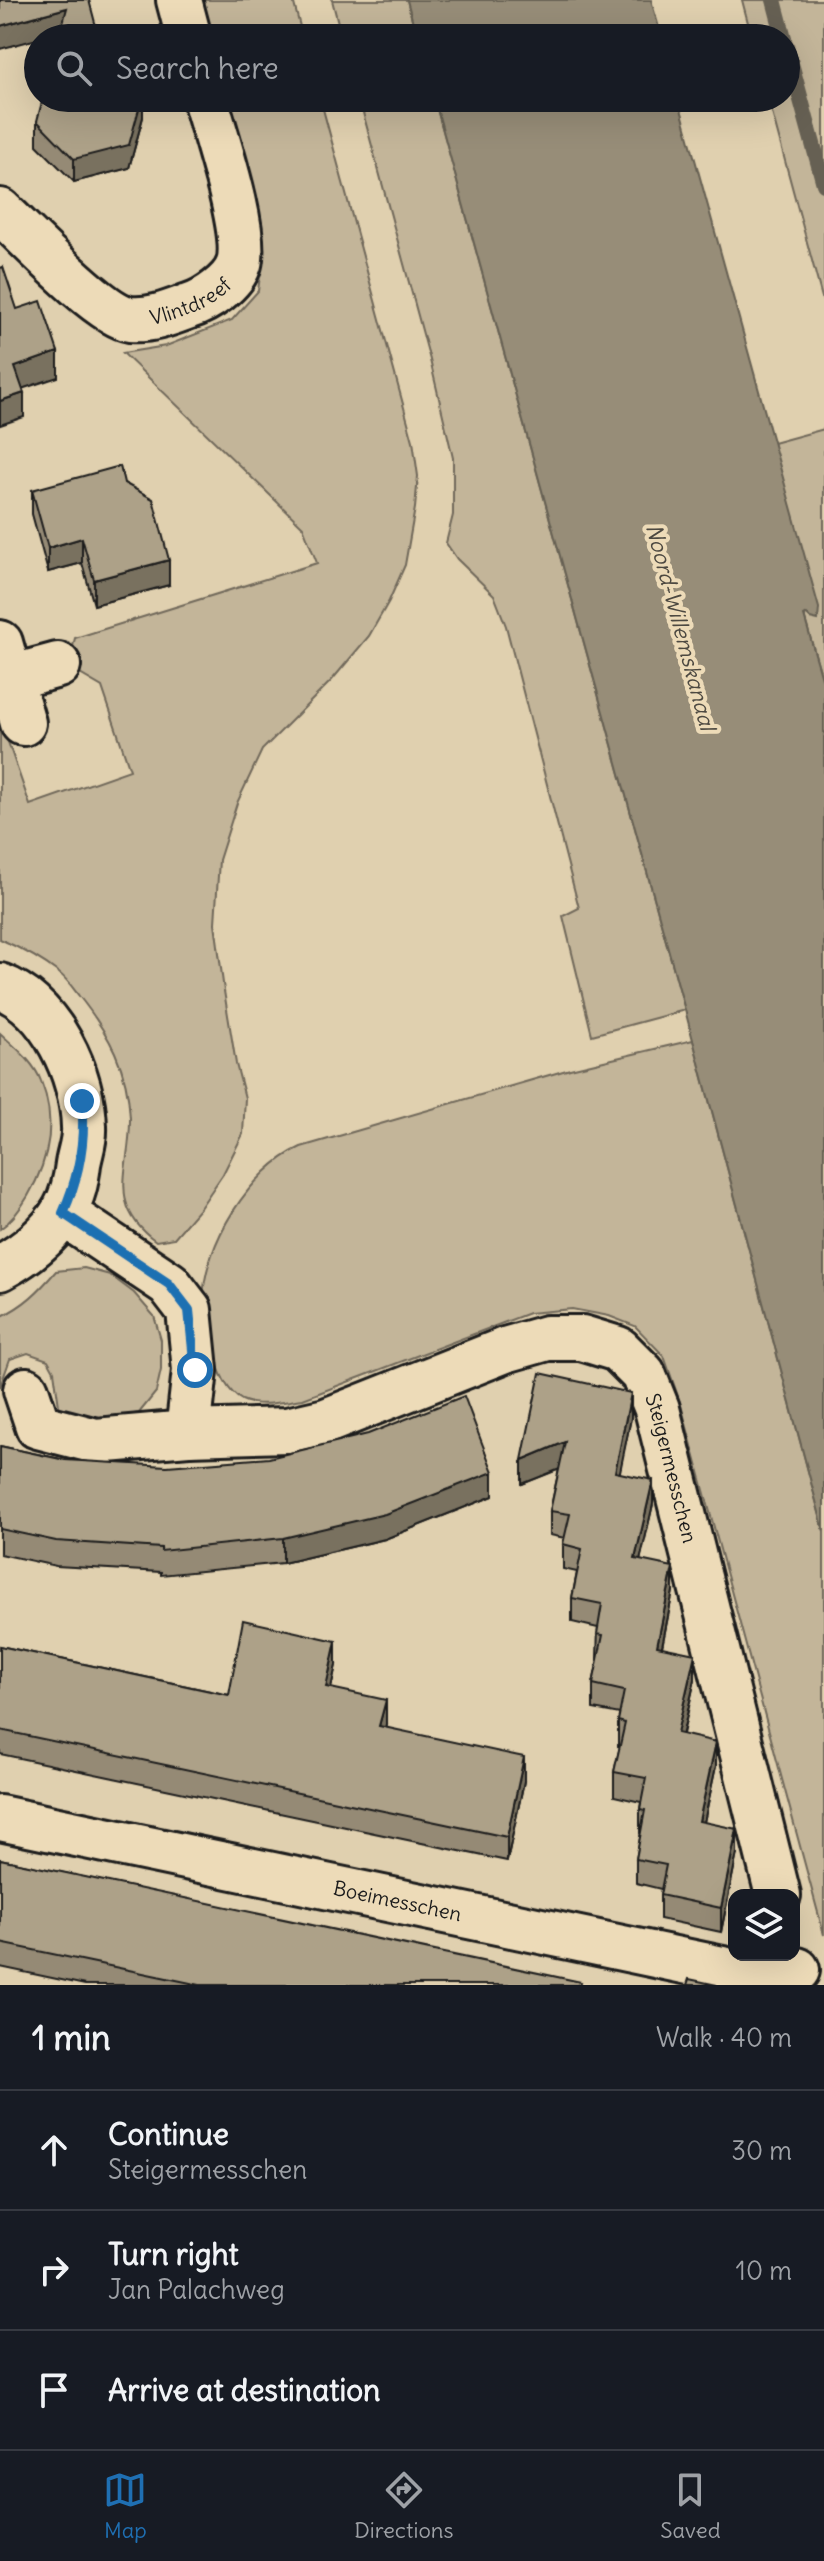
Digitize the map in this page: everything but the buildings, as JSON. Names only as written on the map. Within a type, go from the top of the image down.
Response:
[{"type":"street","points":[[179,0],[185,24]]},
{"type":"street","name":"Vlintdreef","points":[[0,211],[101,305],[127,319],[152,319],[205,301],[221,288],[238,265],[240,228],[209,112]]},
{"type":"street","points":[[23,723],[5,660],[58,665]]},
{"type":"street","points":[[0,986],[11,990],[53,1029],[75,1072],[85,1131],[75,1188],[63,1213],[26,1254],[0,1268]]},
{"type":"street","points":[[63,1213],[169,1284],[189,1310],[195,1370],[188,1433]]},
{"type":"street","name":"Steigermesschen","points":[[26,1390],[38,1426],[96,1441],[188,1433],[287,1430],[326,1421],[505,1350],[547,1338],[582,1338],[618,1349],[643,1374],[657,1409],[777,1889]]},
{"type":"street","name":"Boeimesschen","points":[[0,1818],[751,1975],[797,1970]]},
{"type":"shaded area","points":[[199,0],[293,0],[299,24],[205,24]]},
{"type":"shaded area","points":[[332,0],[407,0],[413,24],[338,24]]},
{"type":"shaded area","points":[[742,0],[824,0],[824,305],[772,112],[800,112],[800,24],[748,24]]},
{"type":"shaded area","points":[[229,112],[324,112],[413,441],[418,476],[415,508],[405,565],[369,636],[332,680],[262,750],[237,803],[219,860],[215,923],[236,1064],[245,1098],[243,1134],[223,1174],[200,1208],[174,1238],[156,1241],[140,1227],[126,1199],[128,1100],[121,1067],[108,1038],[62,975],[38,958],[0,939],[0,719],[30,805],[130,770],[102,687],[68,667],[75,638],[317,563],[303,527],[123,353],[166,346],[232,320],[258,291],[264,245]]},
{"type":"shaded area","points":[[363,112],[438,112],[685,1010],[592,1035],[563,916],[579,908],[506,626],[494,595],[457,559],[446,543],[453,515],[453,458],[430,360]]},
{"type":"shaded area","points":[[824,429],[824,685],[805,619],[805,614],[809,617],[773,443]]},
{"type":"shaded area","points":[[0,1033],[24,1055],[38,1074],[46,1096],[49,1125],[46,1154],[35,1182],[19,1210],[0,1229]]},
{"type":"shaded area","points":[[693,1040],[824,1531],[824,1935],[681,1405],[664,1356],[635,1326],[609,1316],[572,1309],[529,1313],[303,1399],[256,1404],[236,1396],[222,1377],[204,1312],[205,1278],[221,1233],[233,1211],[264,1173],[301,1147],[570,1069]]},
{"type":"shaded area","points":[[84,1268],[110,1275],[134,1293],[154,1316],[161,1340],[161,1370],[156,1392],[139,1413],[98,1421],[73,1417],[59,1406],[54,1371],[48,1360],[28,1353],[10,1359],[0,1387],[0,1317],[31,1297],[56,1271]]},
{"type":"water","points":[[407,0],[651,0],[658,24],[413,24]]},
{"type":"water","name":"Noord-Willemskanaal","points":[[438,112],[682,112],[819,608],[818,620],[807,614],[804,616],[824,685],[824,1531],[685,1010]]},
{"type":"waterway","points":[[774,0],[780,24]]},
{"type":"waterway","points":[[800,96],[824,184]]},
{"type":"route","points":[[82,1101],[85,1131],[75,1188],[63,1213],[169,1284],[189,1310],[195,1370]]}]
